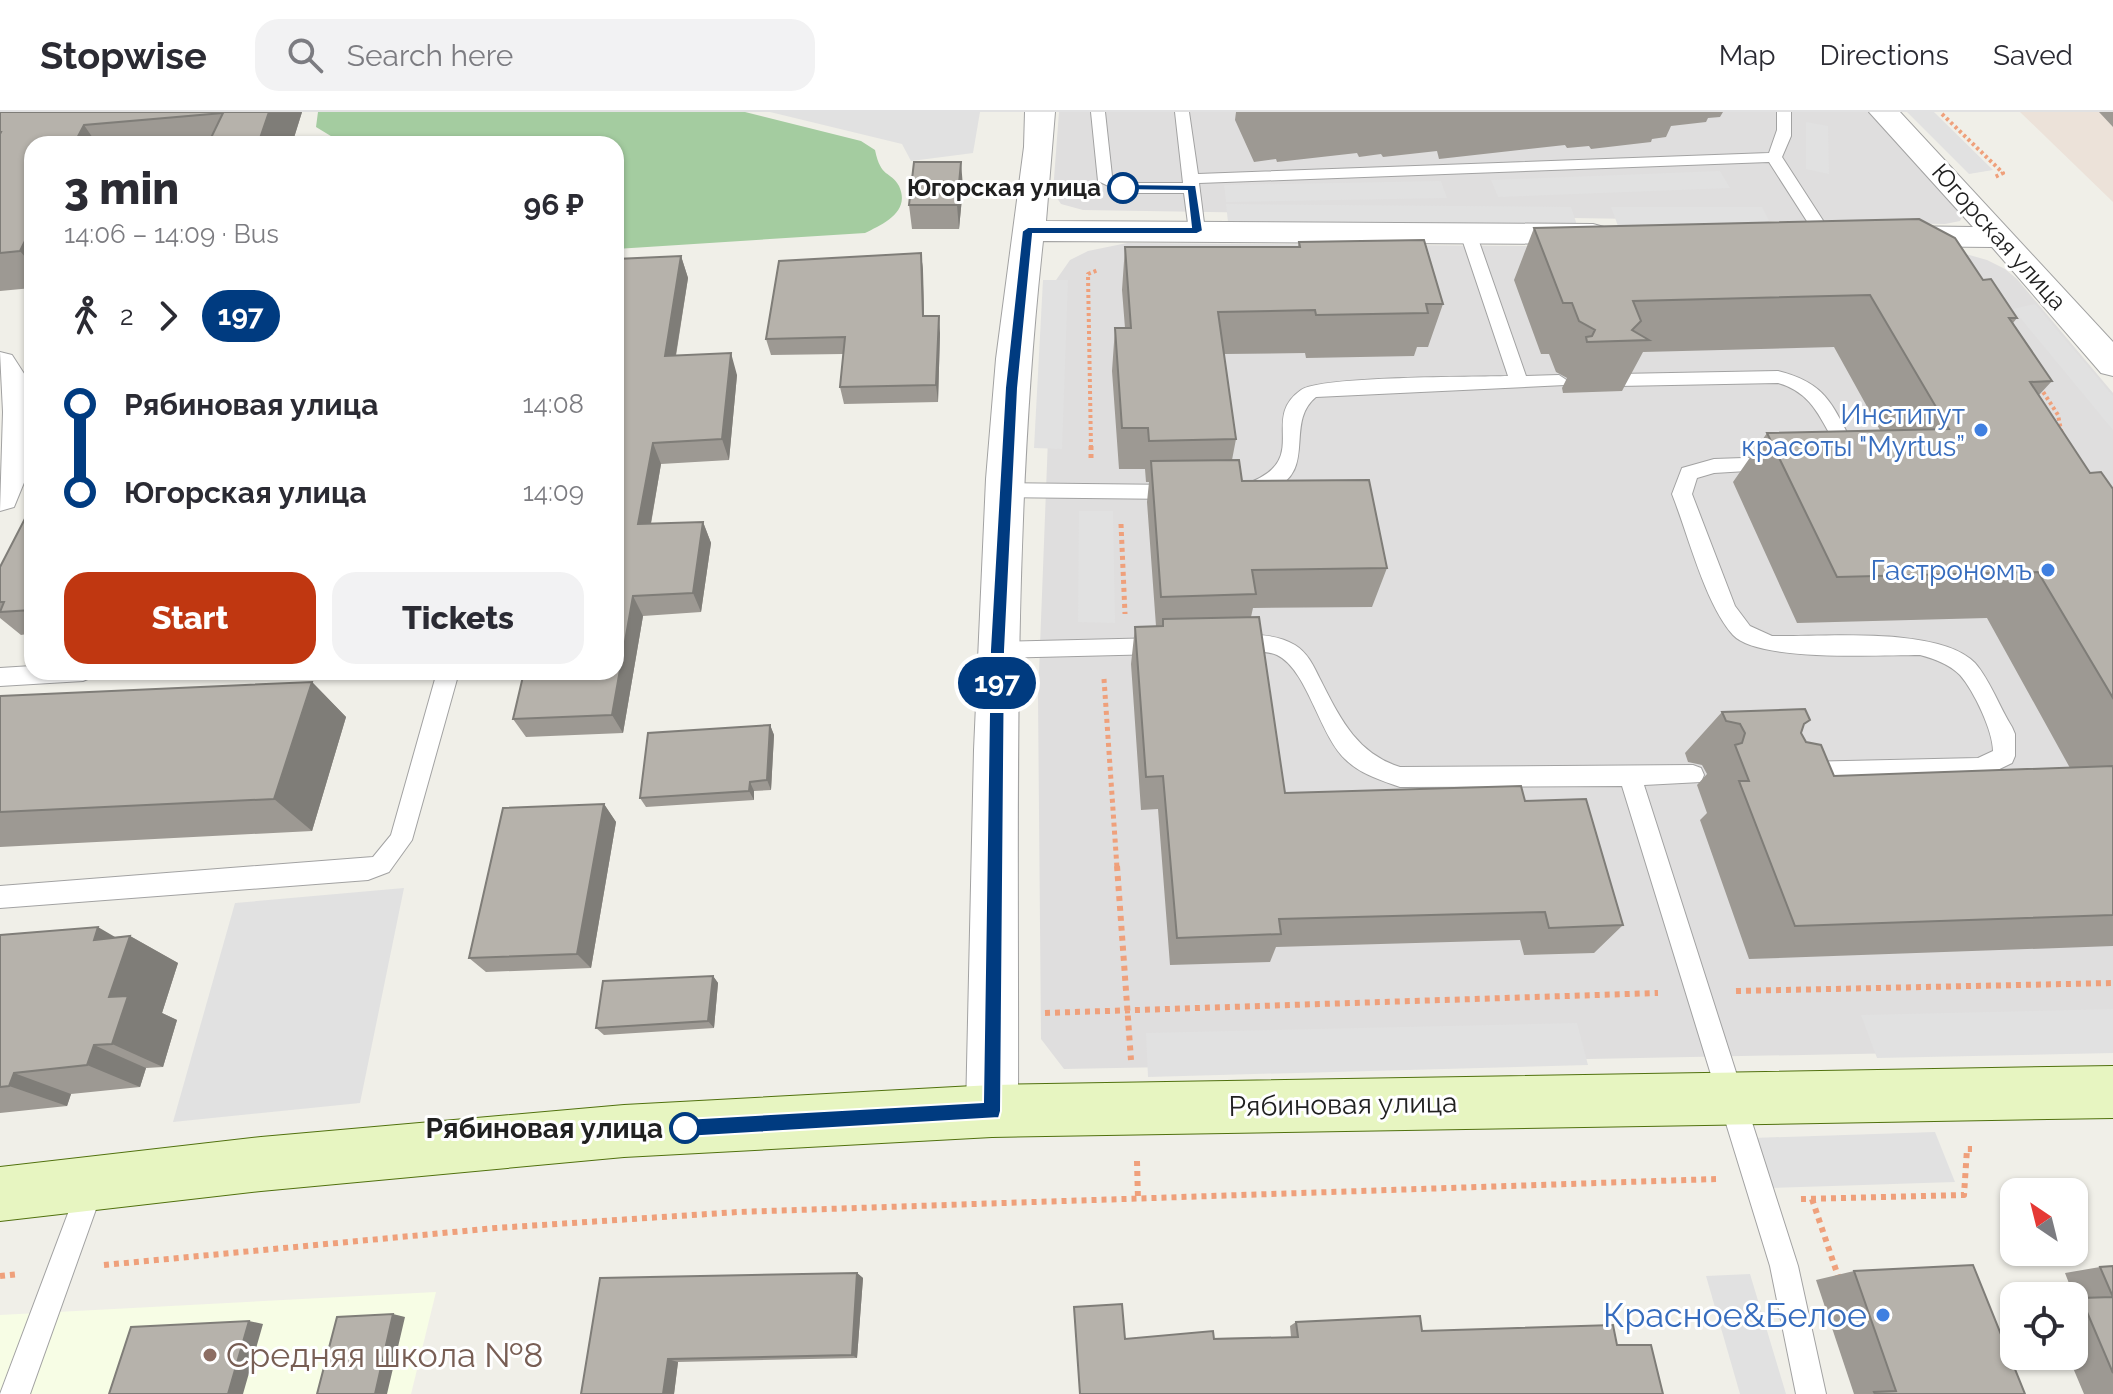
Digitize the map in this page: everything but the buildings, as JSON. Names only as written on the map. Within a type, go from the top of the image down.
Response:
[{"type":"street","points":[[992,1111],[998,650],[1005,490],[1013,374],[1039,147],[1040,112]]},
{"type":"street","name":"Югорская улица","points":[[1884,112],[2001,237],[2113,364]]},
{"type":"street","points":[[1028,231],[1623,234]]},
{"type":"street","points":[[1809,236],[2001,237]]},
{"type":"street","points":[[0,364],[14,379],[24,404]]},
{"type":"street","points":[[0,497],[24,430]]},
{"type":"street","name":"Рябиновая улица","points":[[0,1194],[624,1131],[992,1111],[2113,1092]]},
{"type":"lane","points":[[1098,112],[1104,178],[1123,188],[1137,189],[1192,183],[1774,157]]},
{"type":"lane","points":[[1182,112],[1197,231]]},
{"type":"lane","points":[[1774,157],[1782,145],[1786,122],[1784,112]]},
{"type":"lane","points":[[1774,157],[1809,236]]},
{"type":"lane","points":[[1468,233],[1519,382]]},
{"type":"lane","points":[[1618,380],[1778,377],[1801,382],[1817,395],[1843,442],[1839,457],[1824,462]]},
{"type":"lane","points":[[1236,490],[1270,485],[1284,476],[1290,455],[1295,408],[1309,392],[1338,388],[1559,381]]},
{"type":"lane","points":[[1787,773],[1981,768],[2004,756],[2004,734],[1968,670],[1947,654],[1920,647],[1770,644],[1743,632],[1726,610],[1682,494],[1689,473],[1714,466],[1793,463]]},
{"type":"lane","points":[[1005,490],[1108,493],[1188,491]]},
{"type":"lane","points":[[1214,644],[1258,643],[1285,649],[1302,664],[1345,747],[1376,771],[1400,777],[1693,775]]},
{"type":"lane","points":[[998,650],[1185,645]]},
{"type":"lane","points":[[0,677],[24,676]]},
{"type":"lane","points":[[0,897],[368,869],[381,865],[401,840],[446,680]]},
{"type":"lane","points":[[1630,776],[1784,1266],[1811,1394]]},
{"type":"lane","points":[[15,1394],[93,1183]]},
{"type":"path","points":[[1109,266],[1088,274],[1091,471],[1121,509],[1125,626],[1103,666],[1135,1107],[1138,1200]]},
{"type":"path","points":[[2037,383],[2056,408],[2062,422],[2062,448]]},
{"type":"path","points":[[994,1014],[1698,992],[2113,983]]},
{"type":"path","points":[[0,1276],[496,1228],[723,1213],[1730,1179],[1777,1200],[1964,1195],[1967,1149],[1981,1149]]},
{"type":"path","points":[[1812,1199],[1839,1279]]},
{"type":"shaded area","points":[[770,112],[980,112],[973,153],[911,161],[902,144]]},
{"type":"shaded area","points":[[1059,112],[1869,112],[1963,215],[1960,221],[1945,224],[1083,210],[1061,204],[1053,192]]},
{"type":"shaded area","points":[[1907,112],[1934,112],[1993,170],[1969,174]]},
{"type":"shaded area","points":[[2020,112],[2113,112],[2113,202]]},
{"type":"shaded area","points":[[1806,122],[1828,126],[1829,174],[1806,169]]},
{"type":"shaded area","points":[[1720,171],[1730,188],[1498,197],[1491,180]]},
{"type":"shaded area","points":[[1441,181],[1447,198],[1226,202],[1224,185]]},
{"type":"shaded area","points":[[1226,204],[1571,207],[1577,225],[1228,222]]},
{"type":"shaded area","points":[[1611,207],[1762,207],[1771,225],[1618,226]]},
{"type":"shaded area","points":[[1127,243],[1948,249],[1987,260],[2005,269],[2017,279],[2113,393],[2113,1049],[1064,1069],[1041,1039],[1038,698],[1054,283],[1070,260],[1088,251]]},
{"type":"shaded area","points":[[1043,280],[1068,280],[1062,449],[1034,448]]},
{"type":"shaded area","points":[[2035,304],[2113,396],[2113,430],[2013,309]]},
{"type":"shaded area","points":[[1079,511],[1113,511],[1115,623],[1078,622]]},
{"type":"shaded area","points":[[404,888],[360,1103],[173,1122],[235,903]]},
{"type":"shaded area","points":[[2113,1009],[2113,1053],[1877,1058],[1861,1015]]},
{"type":"shaded area","points":[[1577,1023],[1588,1065],[1148,1077],[1146,1033]]},
{"type":"shaded area","points":[[1935,1132],[1955,1182],[1769,1188],[1753,1138]]},
{"type":"shaded area","points":[[1750,1274],[1786,1394],[1740,1394],[1706,1276]]},
{"type":"shaded area","name":"Средняя школа №8","points":[[436,1292],[411,1394],[0,1394],[0,1315]]},
{"type":"green space","points":[[318,112],[745,112],[861,141],[875,150],[883,170],[899,186],[902,195],[893,216],[865,233],[624,248],[624,136],[331,136],[316,127]]},
{"type":"bus line","name":"197","points":[[685,1128],[992,1111],[998,650],[1011,388],[1028,231],[1197,231],[1192,188],[1123,188]]},
{"type":"place","name":"Югорская улица","points":[[1123,188]]},
{"type":"place","name":"Институт красоты \"Myrtus”","points":[[1981,430]]},
{"type":"place","name":"Гастрономъ","points":[[2048,570]]},
{"type":"place","name":"Рябиновая улица","points":[[685,1128]]},
{"type":"place","name":"Красное&Белое","points":[[1883,1315]]},
{"type":"place","name":"Средняя школа №8","points":[[210,1355]]}]
